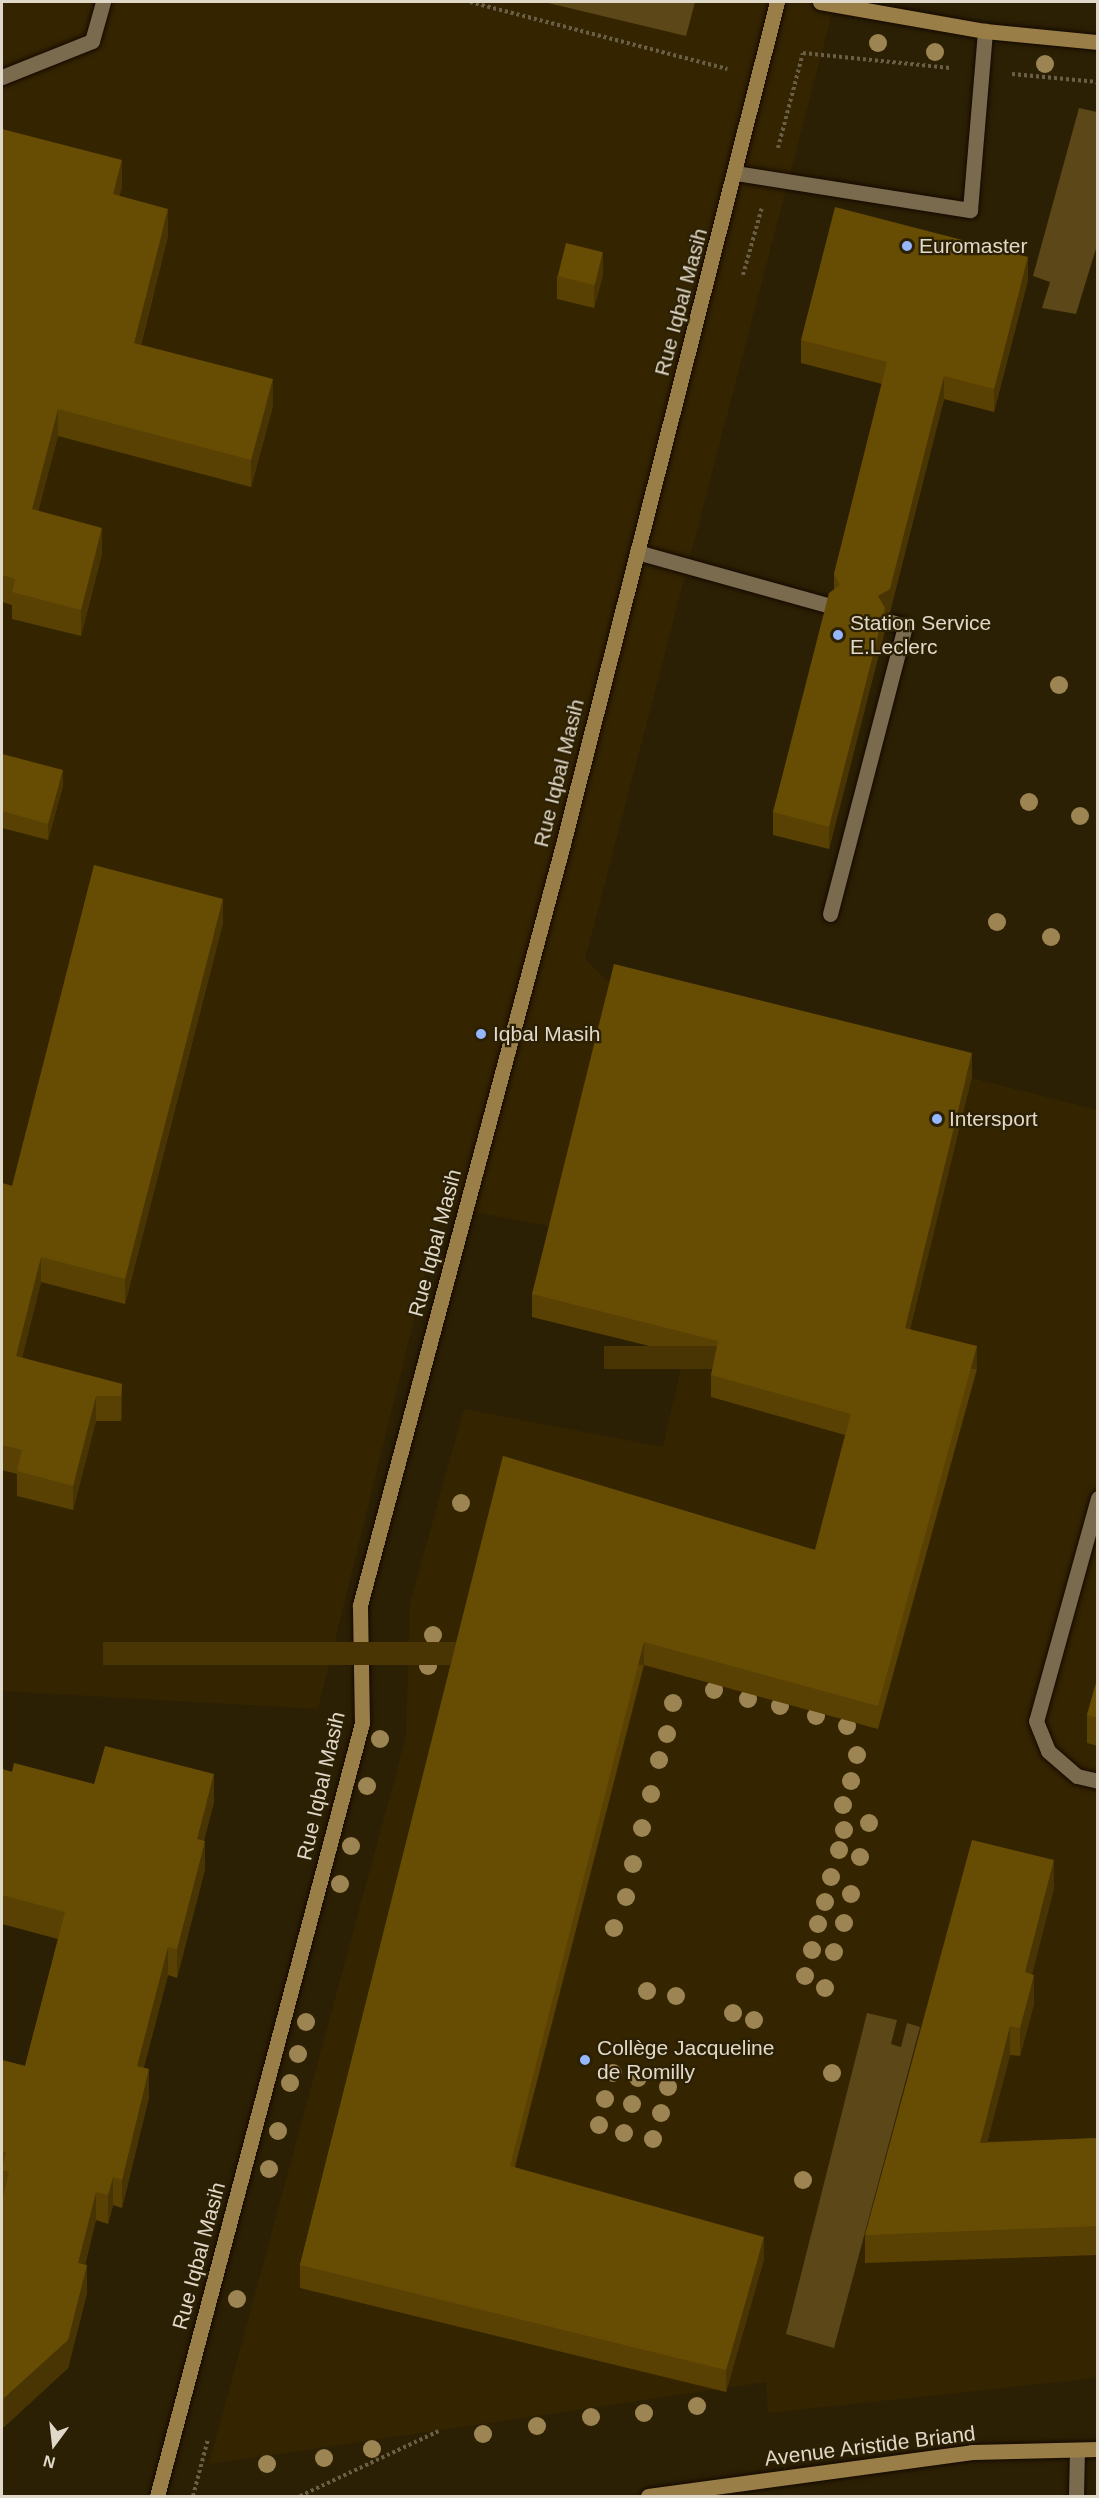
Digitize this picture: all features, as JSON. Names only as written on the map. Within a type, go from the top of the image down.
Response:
[{"type":"street","points":[[2,77],[93,41],[103,2]]},
{"type":"street","name":"Rue Iqbal Masih","points":[[157,2496],[362,1723],[360,1605],[762,78],[777,2]]},
{"type":"street","points":[[820,2],[985,31],[1098,42]]},
{"type":"street","points":[[736,173],[769,181],[970,210],[985,31]]},
{"type":"street","points":[[637,552],[831,606]]},
{"type":"street","points":[[830,914],[905,626],[887,621]]},
{"type":"street","points":[[1098,1498],[1036,1722],[1048,1751],[1077,1776],[1098,1781]]},
{"type":"street","name":"Avenue Aristide Briand","points":[[648,2496],[972,2452],[1098,2449]]},
{"type":"street","points":[[1076,2496],[1077,2450]]},
{"type":"path","points":[[470,2],[762,78]]},
{"type":"path","points":[[767,47],[803,53],[1098,82]]},
{"type":"path","points":[[741,284],[803,53]]},
{"type":"path","points":[[193,2496],[211,2427]]},
{"type":"path","points":[[300,2496],[439,2431]]},
{"type":"shaded area","points":[[2,2],[835,2],[585,959],[614,987],[1097,1110],[1097,2378],[768,2413],[766,2382],[209,2464],[406,1737],[410,1603],[464,1409],[663,1447],[701,1278],[554,1227],[442,1206],[318,1709],[2,1691]]},
{"type":"shaded area","points":[[544,2],[695,2],[686,36]]},
{"type":"shaded area","points":[[1079,108],[1097,112],[1098,242],[1076,314],[1042,308],[1050,282],[1033,276]]},
{"type":"shaded area","points":[[867,2013],[897,2020],[891,2044],[901,2047],[907,2023],[920,2027],[834,2348],[786,2334]]},
{"type":"building","points":[[2,129],[122,160],[113,194],[168,209],[134,343],[273,379],[251,460],[58,409],[32,509],[102,528],[81,610],[12,592],[15,579],[2,575]]},
{"type":"building","points":[[835,207],[1028,257],[994,389],[944,376],[890,589],[878,596],[885,608],[829,827],[773,812],[829,593],[840,585],[834,574],[887,362],[801,340]]},
{"type":"building","points":[[566,243],[603,252],[595,285],[558,276]]},
{"type":"building","points":[[2,754],[63,770],[48,824],[2,811]]},
{"type":"building","points":[[94,865],[223,899],[125,1279],[41,1257],[16,1356],[122,1384],[121,1396],[96,1396],[73,1486],[17,1471],[22,1450],[2,1445],[2,1183],[12,1186]]},
{"type":"building","points":[[614,964],[972,1053],[905,1328],[977,1346],[878,1706],[644,1642],[510,2166],[764,2237],[726,2370],[300,2265],[503,1456],[815,1550],[851,1414],[711,1375],[718,1341],[532,1294]]},
{"type":"building","points":[[1098,1676],[1098,1718],[1087,1715]]},
{"type":"building","points":[[105,1746],[214,1774],[197,1839],[205,1841],[177,1949],[168,1947],[137,2066],[149,2069],[122,2180],[113,2177],[108,2195],[96,2192],[78,2263],[87,2265],[68,2340],[2,2399],[2,2202],[9,2172],[2,2170],[6,2152],[2,2151],[2,2060],[25,2066],[65,1912],[2,1895],[2,1769],[12,1772],[14,1763],[94,1784]]},
{"type":"building","points":[[972,1840],[1054,1860],[1025,1972],[1034,1975],[1020,2028],[1010,2026],[980,2143],[1098,2138],[1098,2226],[865,2235]]},
{"type":"place","name":"Euromaster","points":[[907,246]]},
{"type":"place","name":"Station Service E.Leclerc","points":[[838,635]]},
{"type":"place","name":"Iqbal Masih","points":[[481,1034]]},
{"type":"place","name":"Intersport","points":[[937,1119]]},
{"type":"place","name":"Collège Jacqueline de Romilly","points":[[585,2060]]}]
